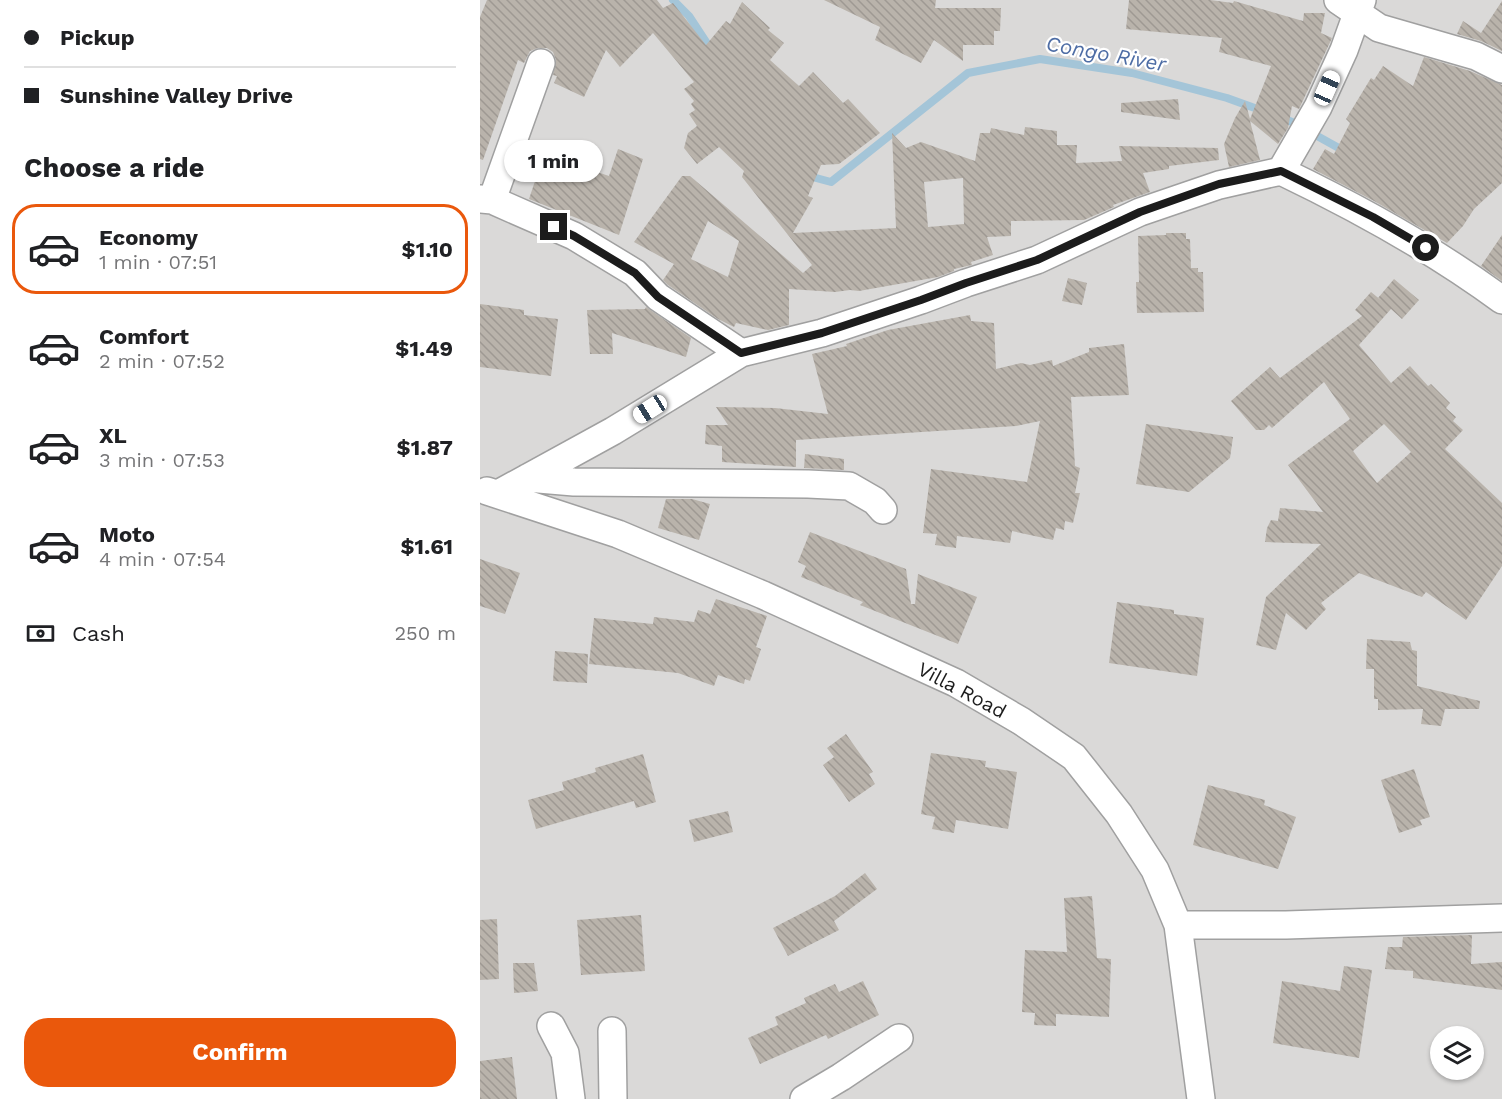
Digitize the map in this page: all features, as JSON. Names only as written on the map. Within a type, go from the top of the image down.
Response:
[{"type":"street","points":[[1352,4],[1379,28],[1476,56],[1502,69]]},
{"type":"street","points":[[489,491],[527,478],[613,431],[741,353],[822,333],[1037,260],[1140,212],[1287,160],[1318,107],[1344,50],[1352,4]]},
{"type":"street","points":[[541,63],[486,200],[574,236],[635,273],[658,297],[741,353]]},
{"type":"street","points":[[1287,160],[1502,300]]},
{"type":"street","points":[[527,478],[574,482],[808,483],[849,486],[875,501],[883,510]]},
{"type":"street","name":"Villa Road","points":[[489,491],[618,534],[763,595],[956,683],[1021,721],[1074,757],[1119,814],[1155,870],[1178,925],[1201,1099]]},
{"type":"street","points":[[1178,925],[1286,925],[1502,918]]},
{"type":"street","points":[[551,1026],[565,1053],[571,1099]]},
{"type":"street","points":[[612,1031],[612,1099]]},
{"type":"street","points":[[804,1099],[898,1038]]},
{"type":"shaded area","points":[[480,0],[1502,0],[1502,1099],[480,1099]]},
{"type":"building","points":[[487,0],[657,0],[663,8],[673,3],[706,45],[726,21],[730,24],[742,2],[770,28],[768,30],[784,43],[770,60],[799,86],[813,72],[843,103],[848,99],[880,133],[839,164],[821,165],[808,196],[813,198],[793,233],[896,228],[892,133],[906,148],[921,142],[975,161],[980,133],[990,133],[991,128],[1024,135],[1025,127],[1057,131],[1057,145],[1077,145],[1076,163],[1122,161],[1119,146],[1218,148],[1219,160],[1169,166],[1169,169],[1143,173],[1150,192],[1113,205],[1114,207],[1084,220],[1011,221],[1011,236],[987,237],[993,255],[938,277],[859,291],[789,289],[789,325],[768,330],[736,323],[734,327],[718,319],[668,285],[663,280],[674,264],[634,242],[682,176],[690,176],[803,273],[812,265],[742,177],[744,171],[719,147],[697,164],[684,148],[688,133],[697,126],[689,114],[695,110],[691,104],[694,101],[684,89],[694,82],[653,33],[620,67],[606,50],[584,97],[554,83],[557,76],[553,75],[556,60],[553,52],[547,48],[538,48],[530,51],[524,63],[518,60],[483,160],[480,159],[480,17]],"holes":[[[963,178],[964,224],[928,227],[924,182]],[[708,221],[739,241],[728,277],[691,259]]]},
{"type":"building","points":[[824,0],[936,0],[935,8],[1001,8],[1000,31],[994,31],[994,45],[963,45],[963,61],[934,40],[921,63],[875,40],[880,27]]},
{"type":"building","points":[[1129,0],[1210,0],[1233,3],[1234,1],[1303,21],[1304,13],[1325,13],[1321,33],[1332,38],[1299,109],[1292,106],[1288,128],[1278,144],[1250,121],[1260,160],[1229,167],[1224,144],[1245,101],[1250,119],[1271,66],[1219,52],[1222,38],[1126,29]]},
{"type":"building","points":[[1502,1],[1502,51],[1481,41],[1457,34],[1463,21],[1481,33]]},
{"type":"building","points":[[1424,57],[1470,71],[1502,85],[1502,183],[1474,209],[1463,226],[1447,243],[1313,169],[1325,149],[1334,154],[1350,123],[1346,119],[1371,78],[1374,80],[1383,66],[1413,86]]},
{"type":"building","points":[[1178,99],[1180,120],[1121,112],[1121,103]]},
{"type":"building","points":[[618,149],[643,159],[619,235],[529,199],[544,154],[609,176]]},
{"type":"building","points":[[1166,233],[1186,233],[1186,239],[1190,239],[1191,268],[1198,268],[1198,272],[1203,272],[1204,312],[1137,313],[1138,236],[1166,235]]},
{"type":"building","points":[[1502,235],[1502,281],[1481,266]]},
{"type":"building","points":[[1068,278],[1087,283],[1082,305],[1062,301]]},
{"type":"building","points":[[1394,279],[1419,300],[1402,319],[1391,309],[1359,345],[1391,383],[1410,366],[1428,386],[1431,384],[1450,403],[1446,408],[1456,417],[1453,421],[1463,430],[1445,449],[1502,503],[1502,566],[1466,620],[1426,592],[1422,597],[1359,573],[1321,603],[1326,609],[1306,630],[1286,613],[1276,650],[1256,645],[1266,597],[1321,544],[1265,542],[1267,528],[1271,520],[1278,521],[1280,508],[1323,512],[1288,465],[1350,419],[1324,382],[1272,428],[1269,425],[1264,430],[1256,430],[1231,401],[1270,367],[1280,378],[1362,316],[1355,310],[1371,292],[1378,298]],"holes":[[[1384,424],[1411,452],[1377,483],[1353,451]]]},
{"type":"building","points":[[480,304],[524,310],[524,315],[558,319],[551,376],[480,367]]},
{"type":"building","points":[[646,307],[691,338],[686,357],[612,333],[613,354],[590,354],[587,310],[645,309]]},
{"type":"building","points":[[970,315],[971,321],[994,323],[996,369],[1021,363],[1030,365],[1052,360],[1053,366],[1089,352],[1089,348],[1124,344],[1129,395],[1071,397],[1075,466],[1080,468],[1075,493],[1080,493],[1073,523],[1065,521],[1064,530],[1056,528],[1053,540],[1012,531],[1010,543],[957,536],[956,548],[935,545],[937,534],[923,533],[931,469],[1027,482],[1040,421],[1016,426],[796,440],[796,467],[722,462],[722,446],[705,444],[706,425],[728,425],[716,407],[775,408],[828,414],[812,354],[847,346],[846,344],[888,330]]},
{"type":"building","points":[[1146,424],[1233,437],[1230,458],[1189,492],[1136,484]]},
{"type":"building","points":[[805,454],[844,459],[844,470],[804,468]]},
{"type":"building","points":[[666,499],[692,499],[710,504],[699,540],[658,528]]},
{"type":"building","points":[[810,532],[906,569],[911,604],[915,604],[918,574],[977,597],[958,644],[860,605],[863,602],[801,577],[806,566],[798,562]]},
{"type":"building","points":[[480,559],[520,573],[505,614],[480,606]]},
{"type":"building","points":[[716,599],[767,616],[756,647],[761,649],[750,681],[745,679],[744,684],[718,675],[714,686],[678,673],[589,664],[594,618],[653,624],[654,617],[694,622],[698,610],[710,614]]},
{"type":"building","points":[[1117,602],[1174,610],[1174,614],[1204,618],[1197,676],[1109,663]]},
{"type":"building","points":[[1367,639],[1410,642],[1412,650],[1417,651],[1417,686],[1480,701],[1479,709],[1445,709],[1441,726],[1421,724],[1423,709],[1378,710],[1378,699],[1374,699],[1374,669],[1366,669]]},
{"type":"building","points":[[555,651],[588,654],[587,683],[553,681]]},
{"type":"building","points":[[846,734],[873,772],[869,774],[875,784],[849,802],[823,765],[834,757],[827,748]]},
{"type":"building","points":[[931,753],[986,761],[985,767],[1017,772],[1008,829],[956,820],[954,833],[932,829],[935,817],[921,814]]},
{"type":"building","points":[[643,754],[656,802],[636,808],[634,801],[536,829],[528,800],[564,790],[562,782],[596,772],[595,768]]},
{"type":"building","points":[[1414,769],[1430,817],[1420,820],[1422,825],[1399,833],[1381,780]]},
{"type":"building","points":[[1208,785],[1265,800],[1264,805],[1296,817],[1278,869],[1193,845]]},
{"type":"building","points":[[728,811],[733,832],[694,842],[689,820]]},
{"type":"building","points":[[865,873],[877,889],[834,921],[839,930],[788,956],[773,928],[835,896]]},
{"type":"building","points":[[1092,896],[1097,958],[1111,959],[1109,1017],[1056,1014],[1056,1026],[1034,1025],[1035,1013],[1022,1012],[1025,950],[1067,952],[1064,898]]},
{"type":"building","points":[[641,915],[645,971],[581,975],[577,920]]},
{"type":"building","points":[[497,919],[499,979],[480,980],[480,920]]},
{"type":"building","points":[[1472,935],[1471,964],[1502,962],[1502,990],[1413,978],[1413,971],[1385,969],[1388,947],[1402,947],[1403,937]]},
{"type":"building","points":[[513,963],[534,963],[538,991],[514,993]]},
{"type":"building","points":[[1344,966],[1372,970],[1359,1058],[1273,1043],[1282,981],[1340,991]]},
{"type":"building","points":[[863,981],[879,1015],[828,1039],[826,1035],[760,1064],[748,1038],[778,1025],[775,1017],[806,1003],[804,998],[835,984],[839,992]]},
{"type":"building","points":[[512,1057],[517,1099],[480,1099],[480,1061]]},
{"type":"waterway","name":"Congo River","points":[[673,0],[689,16],[712,51]]},
{"type":"waterway","name":"Congo River","points":[[805,175],[831,182],[968,73],[1040,59],[1132,73],[1227,98],[1263,111]]},
{"type":"waterway","name":"Congo River","points":[[1280,117],[1346,152]]},
{"type":"route","points":[[554,227],[574,236],[635,273],[658,297],[741,353],[822,333],[1037,260],[1140,212],[1219,184],[1281,171],[1373,217],[1426,248]]}]
